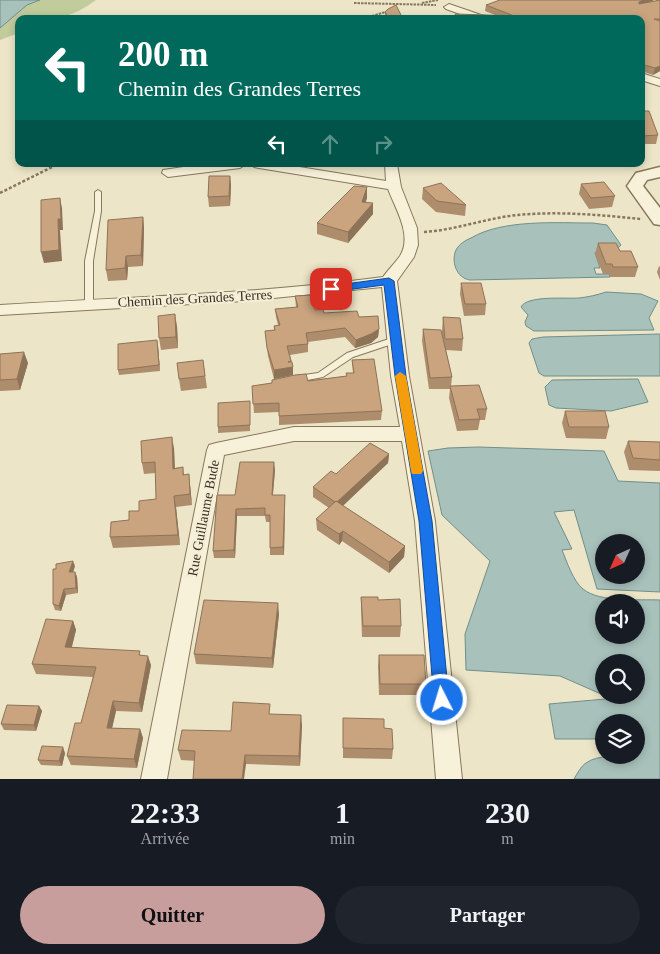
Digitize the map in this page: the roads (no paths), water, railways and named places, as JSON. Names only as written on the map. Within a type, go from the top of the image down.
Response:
[{"type":"street","points":[[450,7],[473,15]]},
{"type":"street","points":[[645,77],[660,83]]},
{"type":"street","points":[[168,173],[210,167]]},
{"type":"street","points":[[277,167],[394,186]]},
{"type":"street","points":[[391,167],[394,186],[412,242],[408,253],[392,273],[389,281],[395,340],[425,521],[449,779]]},
{"type":"street","points":[[652,220],[635,186],[642,176],[660,172]]},
{"type":"street","name":"Chemin des Grandes Terres","points":[[0,310],[89,304],[198,301],[350,287],[389,281]]},
{"type":"street","name":"Rue Guillaume Bude","points":[[154,779],[216,450],[294,434],[410,434]]},
{"type":"lane","points":[[89,304],[90,261],[98,211],[98,192]]},
{"type":"lane","points":[[284,382],[320,375],[350,355],[395,340]]},
{"type":"water","points":[[0,0],[40,0],[27,5],[0,28]]},
{"type":"water","points":[[530,223],[593,223],[607,225],[621,245],[618,248],[597,251],[595,253],[600,268],[594,268],[596,274],[609,274],[610,277],[470,280],[461,276],[456,268],[454,259],[457,248],[465,241],[484,232]]},
{"type":"water","points":[[606,292],[641,294],[658,301],[649,318],[654,330],[534,331],[526,326],[525,322],[528,315],[521,307],[525,303],[547,298],[582,298]]},
{"type":"water","points":[[660,334],[660,376],[544,376],[539,373],[529,343],[532,339],[543,337]]},
{"type":"water","points":[[638,379],[648,402],[611,411],[556,408],[549,405],[545,387],[552,380]]},
{"type":"water","points":[[478,447],[604,451],[618,481],[660,483],[660,592],[597,589],[596,584],[645,584],[645,534],[595,534],[595,582],[574,510],[554,512],[572,549],[562,550],[568,566],[579,586],[595,595],[595,644],[645,644],[645,600],[660,600],[660,779],[574,779],[582,766],[595,758],[595,764],[645,764],[645,714],[595,714],[595,739],[555,739],[549,704],[595,700],[595,704],[645,704],[645,654],[595,654],[595,691],[560,676],[466,670],[465,634],[490,561],[442,515],[428,451]]}]
